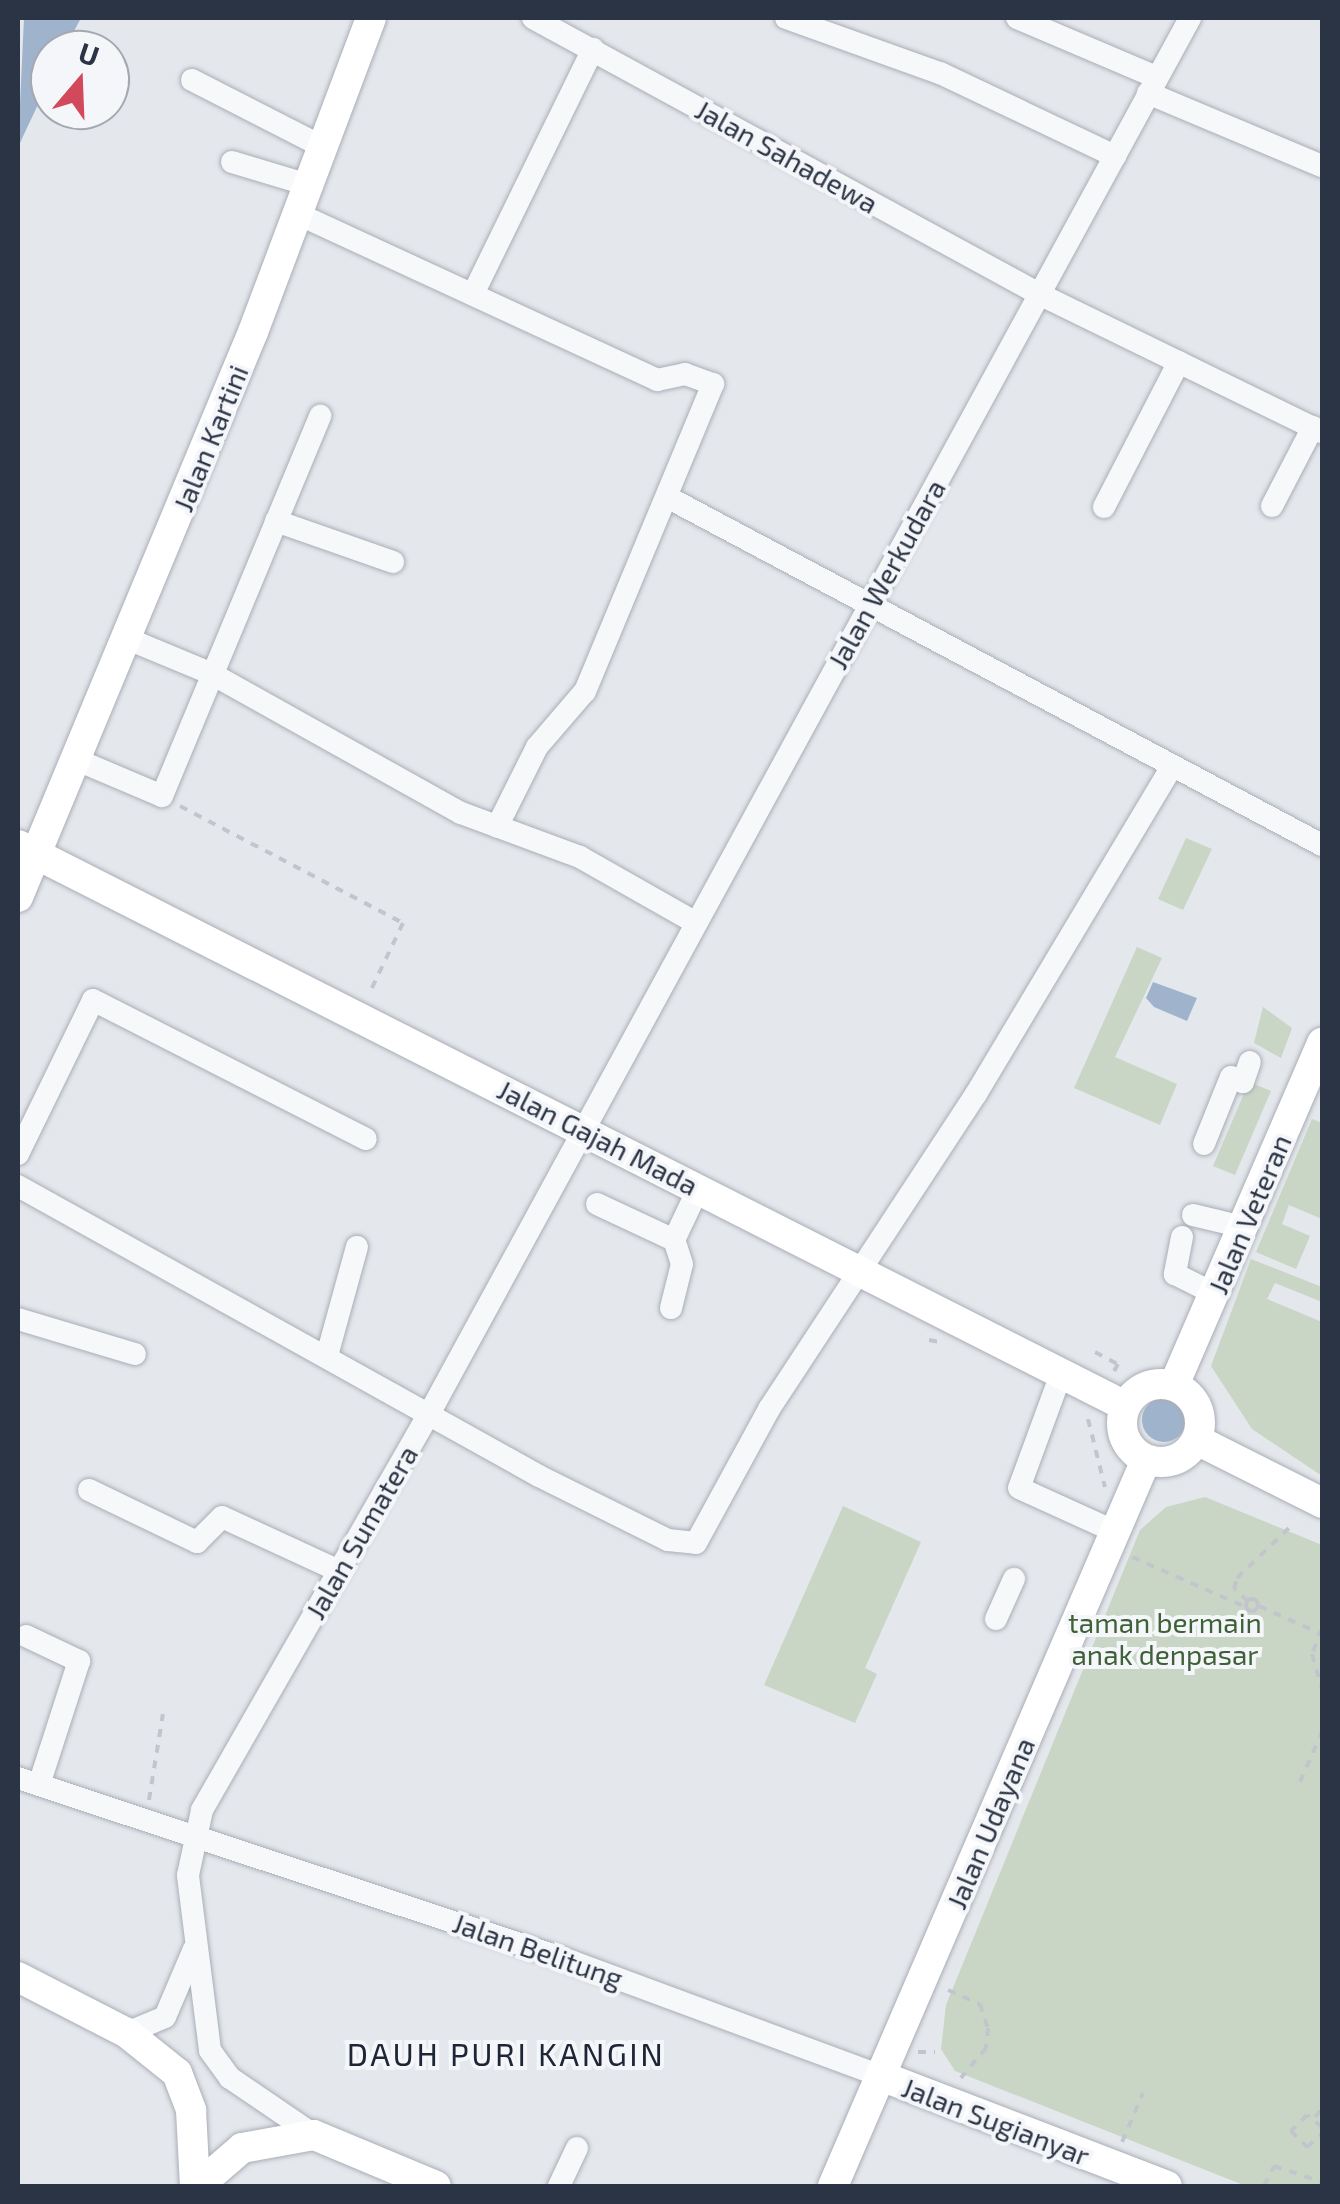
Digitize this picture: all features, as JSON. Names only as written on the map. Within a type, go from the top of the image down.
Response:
[{"type":"main road","name":"Jalan Kartini","points":[[18,897],[27,849],[76,760],[128,639],[372,18]]},
{"type":"main road","name":"Jalan Gajah Mada","points":[[27,849],[1124,1406]]},
{"type":"main road","name":"Jalan Veteran","points":[[1174,1385],[1322,1043]]},
{"type":"main road","points":[[1174,1385],[1200,1414],[1197,1440],[1170,1462],[1146,1460],[1127,1443],[1124,1406],[1140,1389],[1174,1385]]},
{"type":"main road","points":[[1197,1440],[1322,1503]]},
{"type":"main road","name":"Jalan Udayana","points":[[834,2186],[1120,1543],[1146,1460]]},
{"type":"main road","points":[[18,1977],[127,2033],[164,2058],[186,2090],[196,2186]]},
{"type":"main road","name":"Jalan Sugianyar","points":[[880,2076],[1160,2185]]},
{"type":"main road","points":[[196,2186],[242,2148],[314,2135],[424,2184]]},
{"type":"street","name":"Jalan Sahadewa","points":[[533,18],[1042,295],[1318,429]]},
{"type":"street","points":[[786,18],[940,73],[1115,156]]},
{"type":"street","points":[[1017,18],[1322,166]]},
{"type":"street","name":"Jalan Werkudara","points":[[583,1130],[1190,18]]},
{"type":"street","points":[[473,294],[593,49]]},
{"type":"street","points":[[192,80],[322,147]]},
{"type":"street","points":[[232,162],[473,294],[657,380],[685,374],[712,382],[669,498],[586,691],[538,747],[498,827]]},
{"type":"street","points":[[1104,507],[1179,362]]},
{"type":"street","points":[[76,760],[162,796],[320,416]]},
{"type":"street","points":[[1272,506],[1318,429]]},
{"type":"street","points":[[669,498],[1170,770],[1322,845]]},
{"type":"street","points":[[276,522],[393,562]]},
{"type":"street","points":[[128,639],[212,674],[498,827],[580,857],[696,923]]},
{"type":"street","points":[[18,1186],[328,1352],[429,1414],[668,1540],[696,1543],[856,1269],[976,1094],[1170,770]]},
{"type":"street","points":[[18,1154],[93,1000],[366,1140]]},
{"type":"street","points":[[1204,1144],[1231,1077],[1242,1082],[1250,1062]]},
{"type":"street","name":"Jalan Sumatera","points":[[192,1835],[429,1414],[583,1130]]},
{"type":"street","points":[[671,1308],[682,1264],[677,1233],[699,1187]]},
{"type":"street","points":[[597,1204],[677,1233]]},
{"type":"street","points":[[1193,1214],[1244,1228]]},
{"type":"street","points":[[1182,1237],[1176,1274],[1214,1294]]},
{"type":"street","points":[[328,1352],[358,1247]]},
{"type":"street","points":[[18,1319],[135,1354]]},
{"type":"street","points":[[1061,1374],[1020,1488],[1120,1543]]},
{"type":"street","points":[[89,1490],[198,1542],[222,1517],[338,1571]]},
{"type":"street","points":[[996,1620],[1014,1580]]},
{"type":"street","points":[[26,1636],[79,1661],[28,1782]]},
{"type":"street","name":"Jalan Belitung","points":[[28,1782],[192,1835],[880,2076]]},
{"type":"street","points":[[192,1835],[195,1946],[218,2065],[314,2135]]},
{"type":"street","points":[[127,2033],[164,2017],[195,1946]]},
{"type":"street","points":[[559,2186],[576,2148]]},
{"type":"path","points":[[162,796],[403,923],[358,1016]]},
{"type":"path","points":[[1088,1419],[1105,1464],[1103,1496]]},
{"type":"path","points":[[1247,1604],[1234,1589],[1237,1578],[1291,1526]]},
{"type":"path","points":[[1120,1543],[1247,1604],[1321,1631],[1312,1665],[1322,1688]]},
{"type":"path","points":[[146,1820],[164,1714]]},
{"type":"path","points":[[1300,1782],[1322,1732]]},
{"type":"path","points":[[948,1990],[980,2004],[988,2028],[961,2078]]},
{"type":"path","points":[[1122,2142],[1144,2093]]},
{"type":"path","points":[[1315,2117],[1322,2131],[1307,2147],[1293,2139],[1293,2122],[1315,2117],[1322,2109]]},
{"type":"path","points":[[1264,2186],[1274,2166],[1322,2182]]},
{"type":"green space","points":[[1186,838],[1212,849],[1183,910],[1158,899]]},
{"type":"green space","points":[[1137,947],[1162,958],[1115,1057],[1177,1084],[1160,1125],[1074,1088]]},
{"type":"green space","points":[[1263,1007],[1292,1028],[1281,1058],[1254,1043]]},
{"type":"green space","points":[[1249,1082],[1271,1091],[1235,1175],[1213,1166]]},
{"type":"green space","points":[[1312,1119],[1322,1123],[1322,1219],[1289,1205],[1282,1224],[1310,1236],[1296,1269],[1256,1252]]},
{"type":"green space","points":[[1251,1259],[1322,1287],[1322,1302],[1275,1283],[1267,1299],[1322,1322],[1322,1476],[1252,1429],[1211,1366]]},
{"type":"green space","name":"taman bermain anak denpasar","points":[[1205,1497],[1322,1545],[1322,2186],[1246,2186],[955,2071],[941,2049],[946,2005],[1140,1530],[1166,1507]]},
{"type":"green space","points":[[843,1506],[921,1542],[865,1668],[877,1674],[855,1723],[764,1685]]},
{"type":"water","points":[[24,18],[81,18],[75,30],[30,30],[30,122],[18,147]]},
{"type":"water","points":[[1153,982],[1197,998],[1187,1021],[1154,1007],[1146,998]]},
{"type":"water","points":[[1164,1398],[1179,1405],[1186,1420],[1179,1435],[1164,1442],[1149,1435],[1142,1420],[1149,1405]]},
{"type":"district","name":"DAUH PURI KANGIN","points":[[506,2053]]}]
